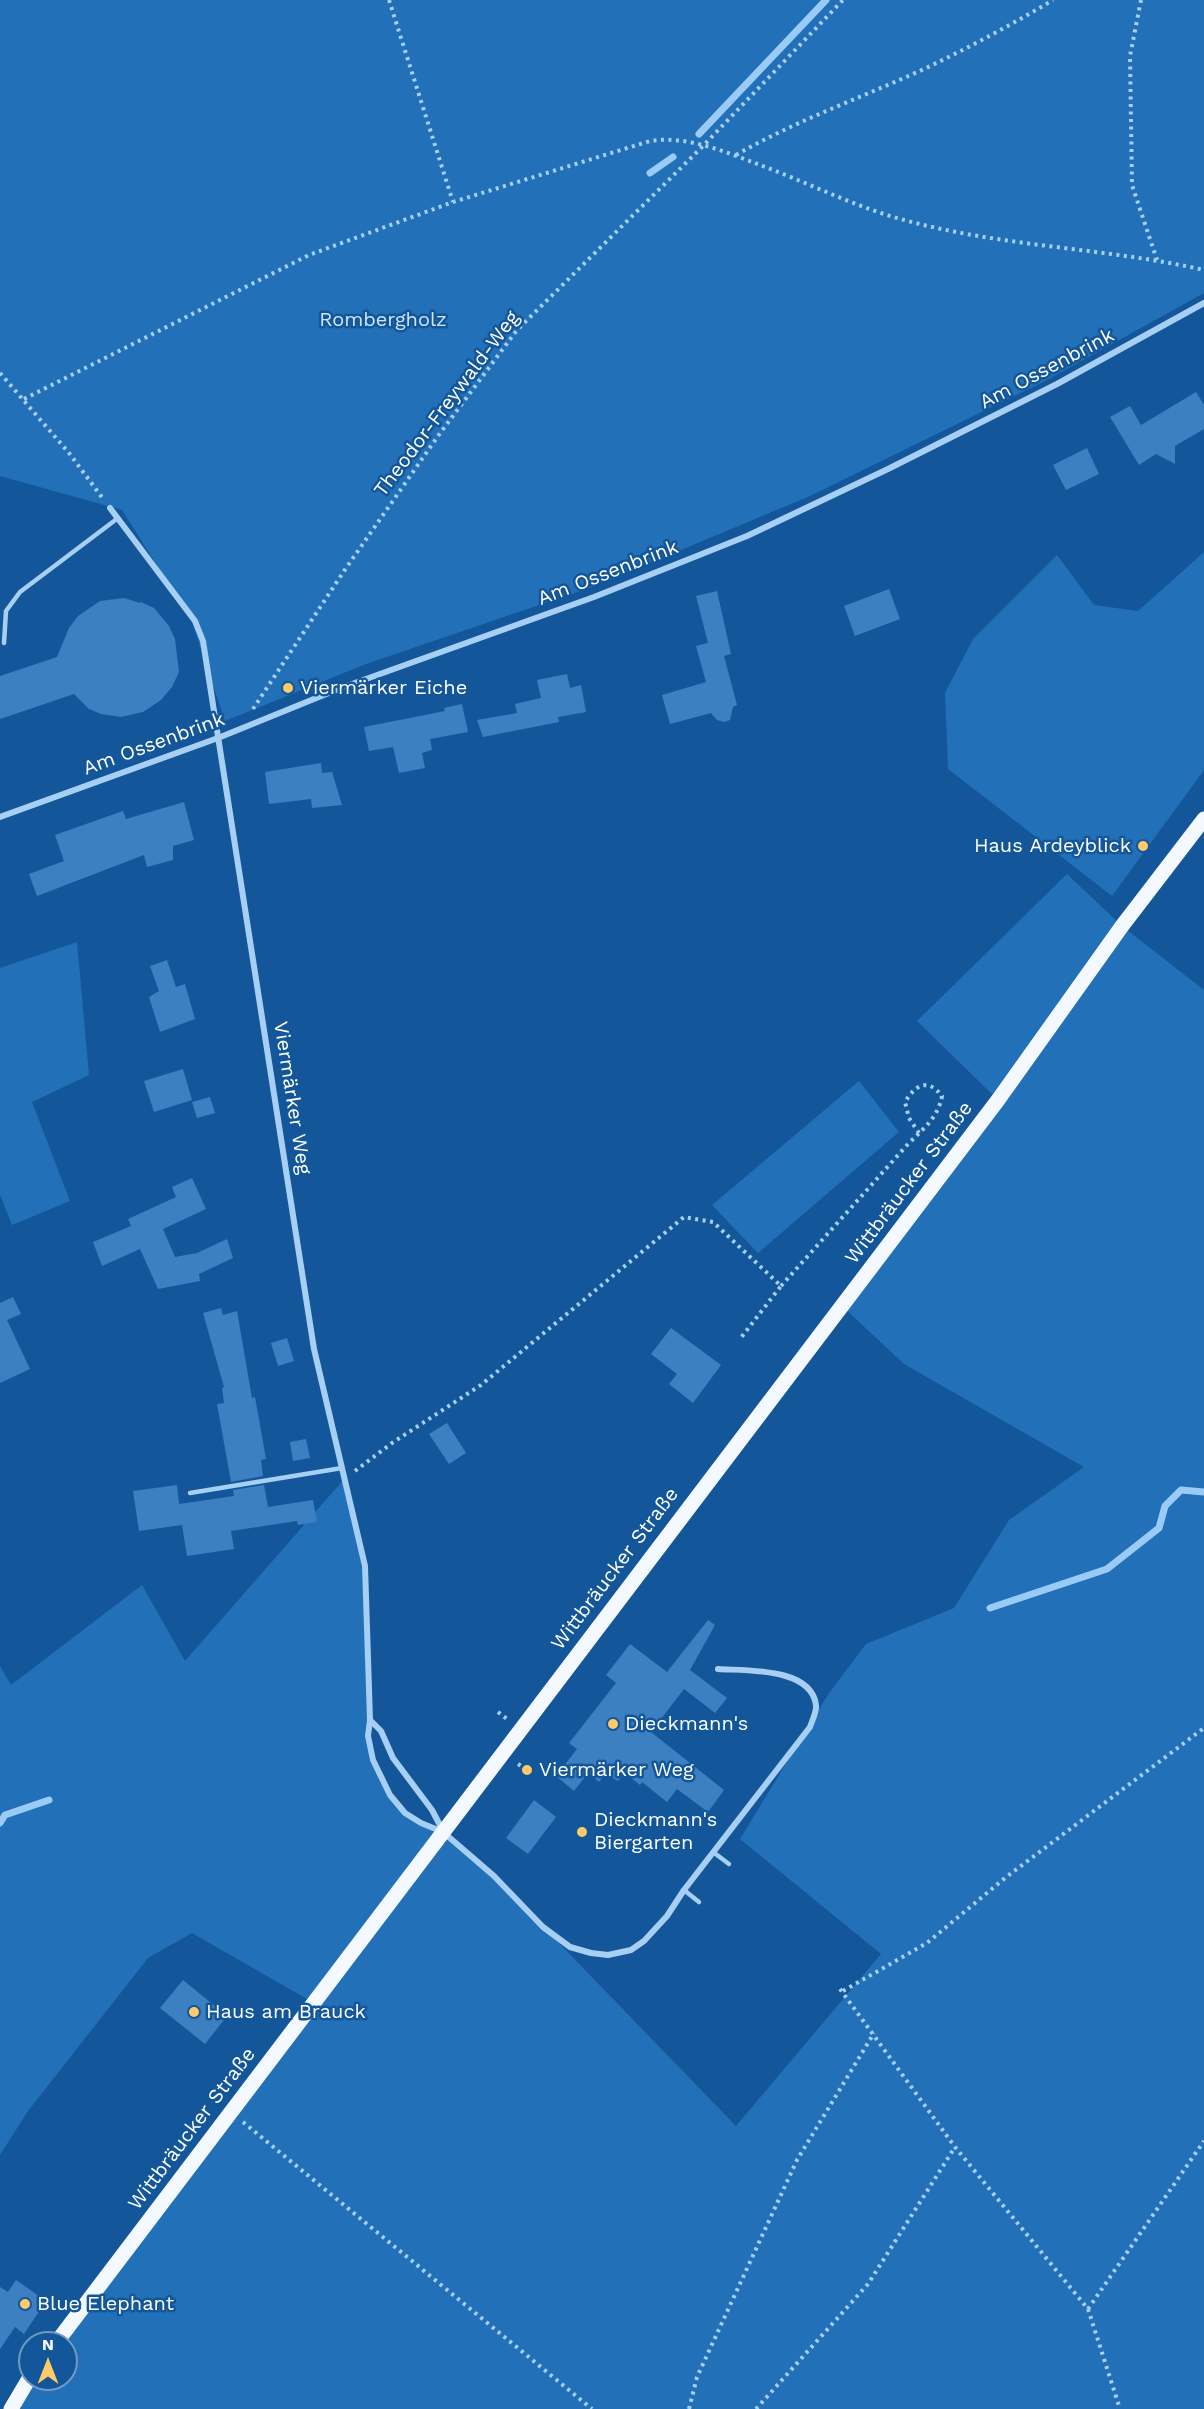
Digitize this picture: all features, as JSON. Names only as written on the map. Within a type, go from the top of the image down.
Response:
[{"type":"main road","name":"Wittbräucker Straße","points":[[65,2331],[984,1118],[1122,926],[1204,819]]},
{"type":"main road","points":[[11,2409],[22,2391]]},
{"type":"street","name":"Am Ossenbrink","points":[[0,818],[218,738],[341,688],[594,597],[747,536],[1057,384],[1204,303]]},
{"type":"street","name":"Viermärker Weg","points":[[110,508],[199,629],[203,640],[314,1349],[365,1566],[370,1720],[368,1736],[373,1760],[390,1795],[405,1813],[443,1832],[494,1876],[543,1927],[570,1947],[608,1955],[631,1950],[644,1941],[667,1916],[684,1890],[810,1727],[816,1706],[810,1690],[793,1676],[718,1668]]},
{"type":"street","name":"Viermärker Weg","points":[[370,1720],[381,1731],[393,1758],[432,1810],[443,1832]]},
{"type":"lane","points":[[4,643],[6,610],[20,592],[118,518]]},
{"type":"lane","points":[[190,1493],[342,1468]]},
{"type":"lane","points":[[713,1852],[729,1864]]},
{"type":"lane","points":[[684,1890],[699,1902]]},
{"type":"path","points":[[389,0],[453,202]]},
{"type":"path","name":"Theodor-Freywald-Weg","points":[[240,729],[344,571],[438,436],[518,330],[703,146],[843,0]]},
{"type":"path","points":[[736,155],[825,109],[870,93],[982,40],[1053,0]]},
{"type":"path","points":[[1141,0],[1130,56],[1132,185],[1157,260]]},
{"type":"path","points":[[24,399],[309,255],[453,202],[650,141],[668,138],[736,155],[858,205],[910,222],[967,234],[1157,260],[1204,270]]},
{"type":"path","points":[[0,373],[69,453],[110,508]]},
{"type":"path","points":[[740,1339],[781,1286],[919,1133],[930,1124],[940,1108],[942,1096],[936,1088],[930,1085],[920,1086],[911,1093],[906,1102],[909,1118],[919,1133]]},
{"type":"path","points":[[345,1478],[392,1443],[481,1385],[684,1217],[713,1222],[781,1286]]},
{"type":"path","points":[[1120,2409],[1088,2308],[955,2147],[841,1990],[927,1943],[1005,1878],[1204,1728]]},
{"type":"path","points":[[689,2409],[697,2377],[797,2160],[874,2033]]},
{"type":"path","points":[[231,2112],[592,2409]]},
{"type":"path","points":[[1088,2308],[1204,2141]]},
{"type":"path","points":[[756,2409],[868,2284],[955,2147]]},
{"type":"green space","name":"Rombergholz","points":[[0,0],[1204,0],[1204,293],[1047,380],[810,496],[595,586],[366,664],[225,721],[191,619],[122,510],[0,476]]},
{"type":"green space","points":[[1204,552],[1204,770],[1112,896],[948,769],[945,693],[973,639],[1057,555],[1094,605],[1138,611]]},
{"type":"green space","points":[[1067,874],[1122,926],[1204,990],[1204,2409],[11,2409],[22,2391],[78,2391],[78,2331],[65,2331],[314,2003],[192,1933],[148,1958],[28,2111],[0,2155],[0,1666],[11,1685],[142,1585],[185,1661],[345,1478],[365,1566],[368,1736],[373,1760],[390,1795],[405,1813],[443,1832],[494,1876],[736,2126],[881,1954],[740,1839],[829,1693],[866,1644],[954,1608],[1009,1520],[1084,1467],[904,1364],[842,1306],[998,1100],[917,1021]]},
{"type":"green space","points":[[77,942],[89,1075],[32,1102],[70,1201],[12,1225],[0,1195],[0,968]]},
{"type":"green space","points":[[859,1081],[899,1132],[758,1253],[712,1205]]},
{"type":"building","points":[[1196,392],[1204,405],[1204,429],[1175,446],[1175,464],[1156,454],[1139,465],[1110,417],[1130,406],[1141,425]]},
{"type":"building","points":[[1087,448],[1099,474],[1066,490],[1053,465]]},
{"type":"building","points":[[889,589],[900,619],[855,636],[844,606]]},
{"type":"building","points":[[717,591],[731,654],[724,656],[737,705],[733,707],[730,720],[724,722],[717,720],[711,713],[670,724],[662,695],[706,682],[696,646],[708,643],[696,596]]},
{"type":"building","points":[[124,598],[154,608],[169,626],[175,639],[179,672],[172,687],[161,700],[143,712],[121,717],[101,714],[89,709],[74,694],[0,719],[0,676],[57,657],[69,628],[78,616],[100,601]]},
{"type":"building","points":[[567,674],[570,688],[581,685],[586,712],[558,717],[559,722],[483,737],[477,720],[517,713],[515,704],[541,698],[537,680]]},
{"type":"building","points":[[462,704],[468,732],[430,739],[432,750],[422,753],[425,768],[399,773],[393,747],[369,751],[364,727],[445,711],[444,708]]},
{"type":"building","points":[[321,763],[322,773],[332,772],[342,805],[312,808],[311,799],[269,804],[265,772]]},
{"type":"building","points":[[184,802],[194,840],[173,846],[173,860],[147,867],[144,855],[37,896],[29,874],[64,861],[55,835],[123,811],[126,819]]},
{"type":"building","points":[[167,960],[176,987],[185,984],[195,1019],[160,1032],[149,997],[159,991],[150,966]]},
{"type":"building","points":[[183,1069],[192,1100],[154,1112],[144,1081]]},
{"type":"building","points":[[210,1097],[215,1113],[197,1118],[192,1102]]},
{"type":"building","points":[[192,1178],[206,1209],[163,1229],[175,1257],[197,1253],[227,1239],[233,1258],[199,1274],[200,1281],[158,1289],[140,1249],[102,1266],[93,1242],[131,1226],[128,1219],[176,1197],[172,1187]]},
{"type":"building","points":[[13,1297],[21,1314],[7,1320],[30,1369],[0,1383],[0,1303]]},
{"type":"building","points":[[221,1308],[223,1315],[237,1311],[252,1398],[255,1397],[266,1459],[261,1460],[263,1476],[231,1482],[217,1404],[224,1403],[222,1388],[224,1387],[203,1313]]},
{"type":"building","points":[[671,1328],[721,1365],[693,1403],[669,1384],[677,1374],[651,1354]]},
{"type":"building","points":[[287,1338],[294,1361],[278,1366],[271,1343]]},
{"type":"building","points":[[447,1423],[466,1453],[449,1464],[429,1434]]},
{"type":"building","points":[[306,1439],[310,1458],[293,1461],[290,1442]]},
{"type":"building","points":[[177,1485],[179,1504],[234,1496],[233,1490],[264,1485],[268,1507],[313,1500],[317,1522],[298,1525],[297,1521],[231,1531],[234,1549],[187,1556],[182,1525],[139,1531],[133,1491]]},
{"type":"building","name":"Dieckmann's","points":[[708,1620],[715,1625],[690,1670],[727,1698],[715,1713],[684,1689],[651,1732],[724,1790],[708,1812],[677,1789],[667,1802],[642,1782],[640,1785],[625,1773],[618,1781],[605,1774],[599,1782],[588,1773],[574,1791],[556,1776],[577,1749],[569,1743],[616,1683],[606,1675],[630,1644],[667,1672]]},
{"type":"building","points":[[534,1800],[556,1817],[528,1854],[506,1838]]},
{"type":"building","name":"Haus am Brauck","points":[[183,1980],[227,2016],[205,2044],[160,2008]]},
{"type":"building","points":[[16,2280],[46,2301],[26,2331],[20,2331],[15,2327],[0,2349],[0,2287],[8,2292]]},
{"type":"waterway","points":[[699,134],[826,0]]},
{"type":"waterway","points":[[650,173],[673,157]]},
{"type":"waterway","points":[[990,1608],[1107,1569],[1159,1528],[1165,1506],[1181,1490],[1204,1492]]},
{"type":"waterway","points":[[0,1823],[5,1815],[49,1800]]},
{"type":"place","name":"Viermärker Eiche","points":[[288,688]]},
{"type":"place","name":"Haus Ardeyblick","points":[[1143,846]]},
{"type":"place","name":"Dieckmann's","points":[[613,1724]]},
{"type":"place","name":"Viermärker Weg","points":[[527,1770]]},
{"type":"place","name":"Dieckmann's Biergarten","points":[[582,1832]]},
{"type":"place","name":"Haus am Brauck","points":[[194,2012]]},
{"type":"place","name":"Blue Elephant","points":[[25,2304]]}]
